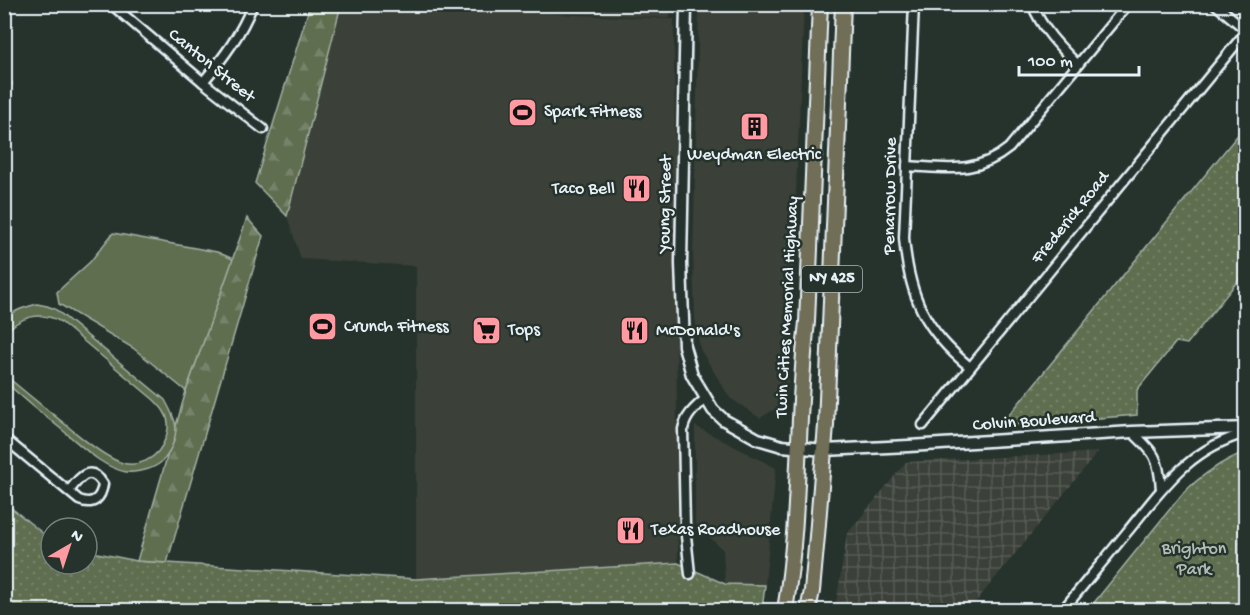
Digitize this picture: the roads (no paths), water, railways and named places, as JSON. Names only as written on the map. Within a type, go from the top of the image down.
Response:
[{"type":"main road","name":"Twin Cities Memorial Highway","points":[[785,610],[790,582],[796,512],[803,354],[807,322],[820,4]]},
{"type":"main road","name":"NY 425","points":[[808,610],[812,591],[828,382],[843,4]]},
{"type":"street","name":"Canton Street","points":[[111,4],[203,82],[263,129]]},
{"type":"street","points":[[203,82],[235,41],[252,4]]},
{"type":"street","name":"Young Street","points":[[686,4],[681,263],[683,336],[687,361],[705,399],[724,420],[758,439],[782,446],[824,450]]},
{"type":"street","name":"Penarrow Drive","points":[[914,4],[904,238],[909,276],[915,295],[938,337],[970,367]]},
{"type":"street","points":[[1032,4],[1045,30],[1078,65]]},
{"type":"street","points":[[907,166],[968,168],[1000,155],[1009,148],[1128,4]]},
{"type":"street","points":[[1215,4],[1245,31]]},
{"type":"street","name":"Frederick Road","points":[[923,425],[1245,31]]},
{"type":"street","points":[[690,574],[685,526],[683,429],[688,415],[705,399]]},
{"type":"street","name":"Colvin Boulevard","points":[[824,450],[1132,432],[1245,428]]},
{"type":"street","points":[[1132,432],[1155,456],[1160,470],[1161,489]]},
{"type":"street","points":[[1063,610],[1161,489],[1180,469],[1225,440],[1245,433]]},
{"type":"street","points":[[4,438],[69,491]]},
{"type":"place","name":"Spark Fitness","points":[[523,112]]},
{"type":"place","name":"Weydman Electric","points":[[754,126]]},
{"type":"place","name":"Taco Bell","points":[[636,189]]},
{"type":"place","name":"Crunch Fitness","points":[[323,327]]},
{"type":"place","name":"Tops","points":[[487,330]]},
{"type":"place","name":"McDonald's","points":[[635,331]]},
{"type":"place","name":"Texas Roadhouse","points":[[630,530]]},
{"type":"park label","name":"Brighton Park","points":[[1194,559]]}]
